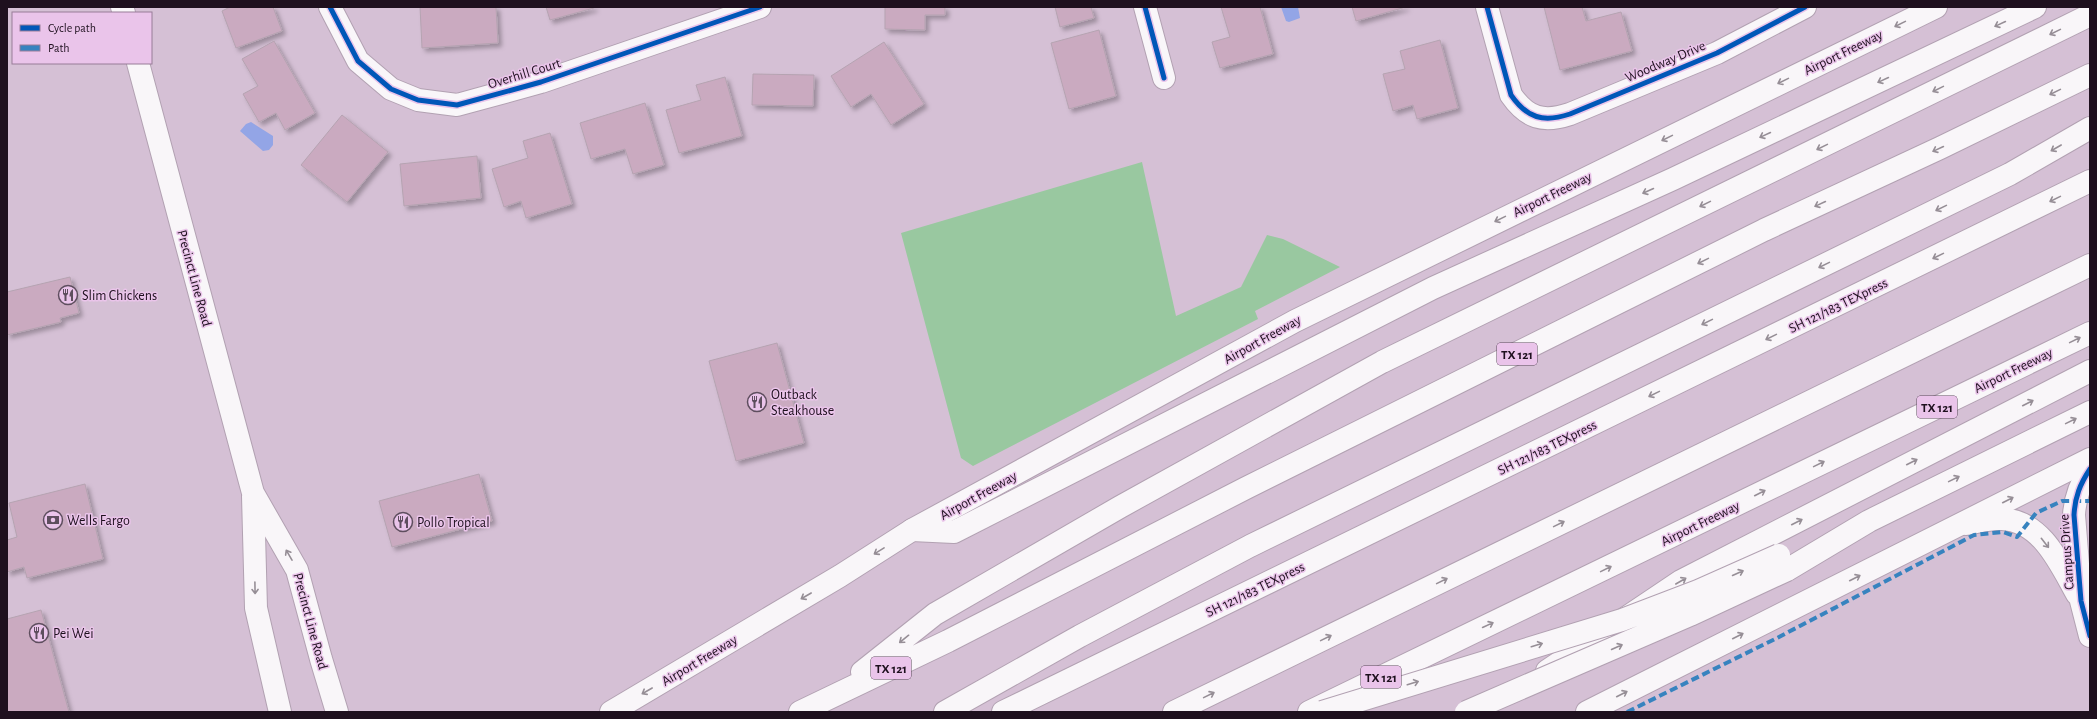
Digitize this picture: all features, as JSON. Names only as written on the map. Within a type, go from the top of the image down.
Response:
[{"type":"main road","name":"Overhill Court","points":[[330,7],[358,61],[391,89],[418,100],[457,105],[541,82],[760,7]]},
{"type":"main road","points":[[1145,7],[1164,78]]},
{"type":"main road","name":"Woodway Drive","points":[[1487,7],[1511,95],[1519,106],[1530,114],[1543,118],[1557,118],[1570,114],[1717,52],[1804,7]]},
{"type":"main road","name":"Airport Freeway","points":[[611,712],[840,576],[912,530],[1294,321],[1936,7]]},
{"type":"main road","points":[[912,530],[954,532],[1433,288],[1673,179],[2035,7]]},
{"type":"main road","points":[[834,694],[935,614],[1127,503],[1375,366],[2090,15]]},
{"type":"main road","name":"Precinct Line Road","points":[[138,64],[253,493],[256,608],[280,712]]},
{"type":"main road","name":"TX 121","points":[[800,712],[834,694],[948,642],[1254,484],[1750,238],[2090,75]]},
{"type":"main road","points":[[945,712],[1080,636],[1250,546],[2010,174],[2090,128]]},
{"type":"main road","name":"SH 121/183 TEXpress","points":[[1003,712],[2090,182]]},
{"type":"main road","points":[[1174,712],[2090,265]]},
{"type":"main road","name":"Airport Freeway","points":[[1309,712],[2090,333]]},
{"type":"main road","points":[[1486,712],[1680,581],[2090,371]]},
{"type":"main road","points":[[1466,712],[1690,615],[1783,563],[2090,412]]},
{"type":"main road","points":[[1587,712],[2090,459]]},
{"type":"main road","name":"Campus Drive","points":[[2090,469],[2081,483],[2075,502],[2076,541],[2081,601],[2090,636]]},
{"type":"main road","name":"Precinct Line Road","points":[[253,493],[297,570],[321,660],[337,712]]},
{"type":"main road","name":"Campus Drive","points":[[1959,525],[2002,519],[2015,521],[2026,526],[2043,539],[2081,601]]},
{"type":"main road","points":[[1322,712],[1622,620],[1698,591],[1783,563]]},
{"type":"green space","points":[[1142,162],[1176,316],[1241,287],[1267,235],[1283,239],[1340,267],[1255,311],[1258,319],[973,466],[961,458],[901,233]]},
{"type":"water","points":[[1281,7],[1298,7],[1300,18],[1289,22],[1286,21]]},
{"type":"water","points":[[251,122],[273,136],[273,145],[269,150],[263,151],[240,131],[246,124]]},
{"type":"building","points":[[230,7],[273,7],[282,31],[236,48],[222,11]]},
{"type":"building","points":[[420,7],[496,7],[498,43],[422,48]]},
{"type":"building","points":[[546,7],[594,7],[594,8],[550,20]]},
{"type":"building","points":[[885,7],[945,7],[945,15],[925,15],[925,30],[885,29]]},
{"type":"building","points":[[1055,7],[1091,7],[1094,18],[1060,27]]},
{"type":"building","points":[[1221,7],[1260,7],[1273,54],[1220,68],[1212,42],[1230,37]]},
{"type":"building","points":[[1352,7],[1406,7],[1356,21]]},
{"type":"building","points":[[1544,7],[1582,7],[1586,21],[1621,12],[1632,51],[1560,70]]},
{"type":"building","points":[[1099,30],[1116,96],[1069,109],[1051,43]]},
{"type":"building","points":[[1440,40],[1458,108],[1417,119],[1413,105],[1393,111],[1383,74],[1405,69],[1400,51]]},
{"type":"building","points":[[274,41],[315,113],[285,130],[276,113],[259,122],[243,94],[258,86],[242,59]]},
{"type":"building","points":[[884,42],[924,104],[891,125],[871,94],[851,107],[831,76]]},
{"type":"building","points":[[753,74],[814,75],[813,106],[752,105]]},
{"type":"building","points":[[725,77],[742,136],[679,153],[666,110],[701,100],[696,85]]},
{"type":"building","points":[[645,103],[664,165],[633,174],[625,149],[591,159],[580,123]]},
{"type":"building","points":[[342,115],[388,152],[347,202],[301,165]]},
{"type":"building","points":[[550,133],[572,204],[526,218],[521,201],[504,207],[492,169],[528,158],[523,141]]},
{"type":"building","points":[[477,156],[481,198],[404,206],[400,164]]},
{"type":"building","points":[[70,277],[79,313],[60,318],[61,322],[7,335],[7,292]]},
{"type":"building","name":"Outback Steakhouse","points":[[777,343],[804,443],[736,461],[709,361]]},
{"type":"building","points":[[479,474],[492,521],[392,547],[379,501]]},
{"type":"building","name":"Wells Fargo","points":[[85,484],[103,559],[27,578],[24,567],[7,572],[7,540],[17,537],[9,503]]},
{"type":"building","points":[[41,610],[69,712],[7,712],[7,619]]},
{"type":"marked path","points":[[1627,712],[1777,638],[1974,535],[2003,532],[2017,537],[2036,513],[2062,501],[2090,501]]},
{"type":"cycle path","points":[[330,7],[358,61],[391,89],[418,100],[457,105],[541,82],[760,7]]},
{"type":"cycle path","points":[[1145,7],[1164,78]]},
{"type":"cycle path","points":[[1487,7],[1511,95],[1523,109],[1536,116],[1544,118],[1560,117],[1570,114],[1717,53],[1805,7]]},
{"type":"cycle path","points":[[2090,469],[2083,480],[2079,491],[2074,515],[2081,601],[2090,636]]},
{"type":"place","name":"Slim Chickens","points":[[68,295]]},
{"type":"place","name":"Outback Steakhouse","points":[[757,402]]},
{"type":"place","name":"Wells Fargo","points":[[53,520]]},
{"type":"place","name":"Pollo Tropical","points":[[403,522]]},
{"type":"place","name":"Pei Wei","points":[[39,633]]}]
